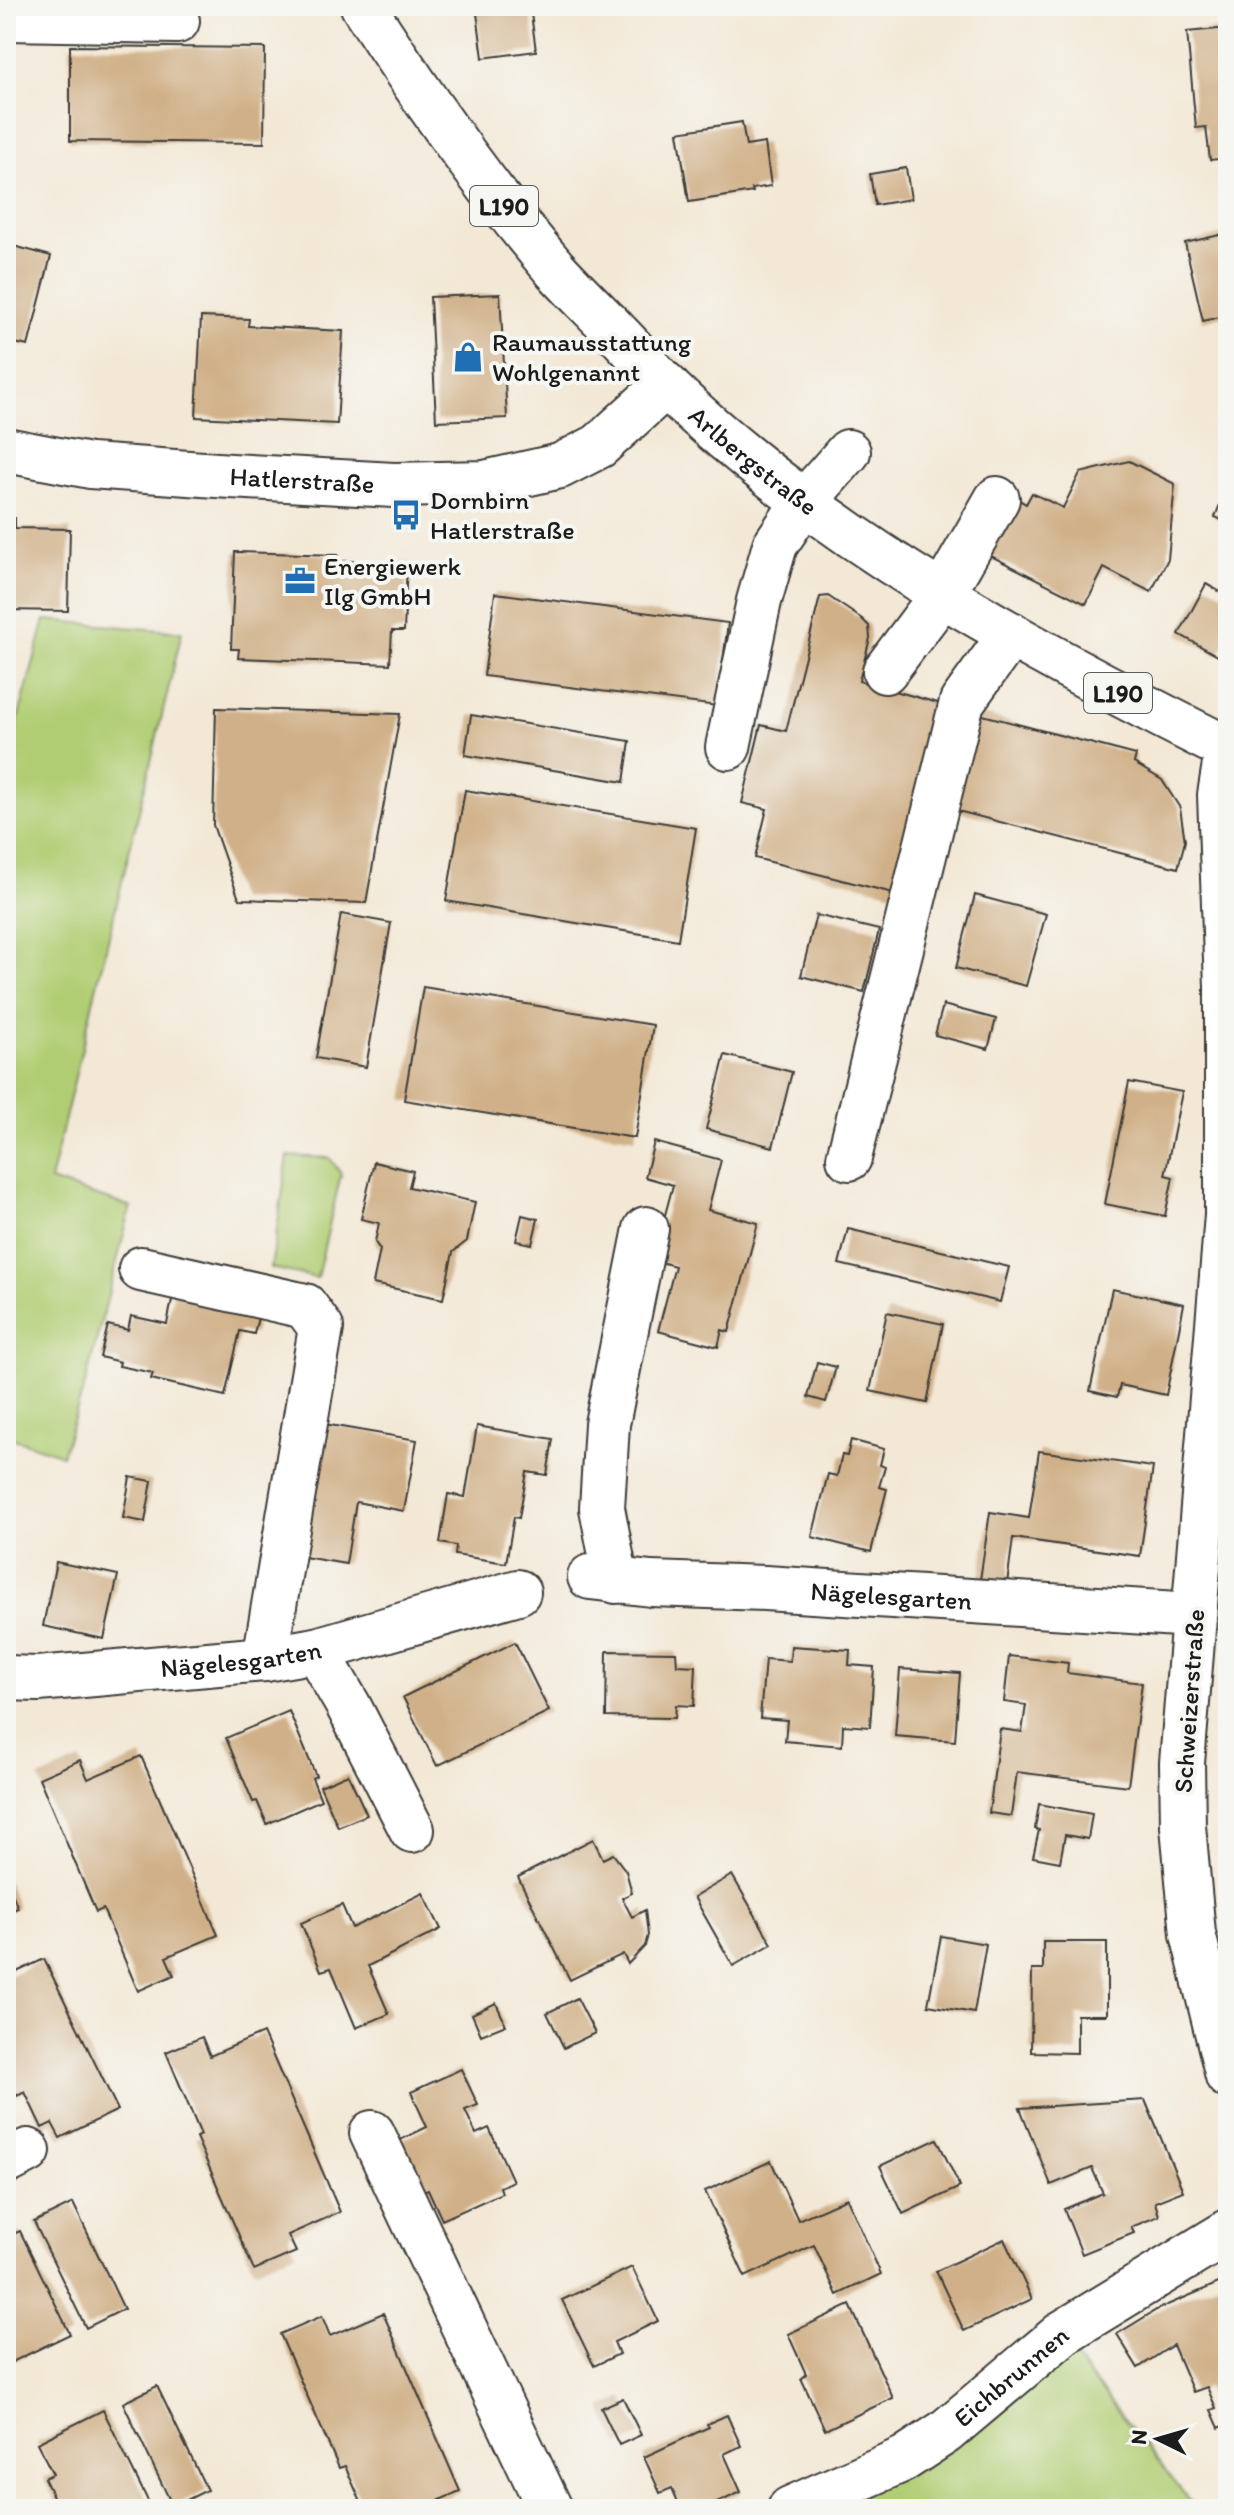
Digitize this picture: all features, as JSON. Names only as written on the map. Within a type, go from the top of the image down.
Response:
[{"type":"street","name":"Arlbergstraße","points":[[363,6],[478,175],[557,270],[666,385],[722,436],[804,502],[942,595],[1133,701],[1228,747]]},
{"type":"street","points":[[6,18],[177,21]]},
{"type":"street","name":"Hatlerstraße","points":[[6,450],[90,466],[215,475],[394,485],[485,483],[560,466],[599,446],[666,385]]},
{"type":"street","points":[[728,747],[759,601],[775,545],[804,502],[848,452]]},
{"type":"street","points":[[885,671],[942,595],[997,499]]},
{"type":"street","points":[[849,1158],[962,702],[1011,634]]},
{"type":"street","name":"Schweizerstraße","points":[[1228,747],[1220,795],[1227,987],[1227,1215],[1182,1763],[1183,1826],[1193,1934],[1228,2076]]},
{"type":"street","name":"Nägelesgarten","points":[[646,1229],[607,1424],[602,1508],[603,1579],[1194,1615]]},
{"type":"street","points":[[141,1269],[305,1306],[321,1328],[265,1659]]},
{"type":"street","name":"Nägelesgarten","points":[[6,1678],[38,1679],[265,1659],[316,1650],[518,1592]]},
{"type":"street","points":[[316,1650],[412,1830]]},
{"type":"street","points":[[372,2133],[550,2509]]},
{"type":"street","name":"Eichbrunnen","points":[[790,2509],[904,2459],[945,2432],[1064,2332],[1228,2232]]},
{"type":"green space","points":[[45,620],[182,632],[50,1181],[131,1207],[84,1388],[62,1455],[6,1436],[6,749],[10,749]]},
{"type":"green space","points":[[288,1156],[330,1158],[341,1174],[317,1278],[271,1268]]},
{"type":"green space","points":[[1071,2353],[1194,2506],[1189,2509],[827,2509]]},
{"type":"building","points":[[476,6],[530,6],[536,51],[483,58]]},
{"type":"building","points":[[1228,28],[1228,158],[1210,160],[1206,127],[1196,128],[1187,32]]},
{"type":"building","points":[[70,46],[265,48],[264,143],[70,141]]},
{"type":"building","points":[[742,122],[746,146],[765,143],[771,186],[752,189],[753,192],[689,202],[678,132]]},
{"type":"building","points":[[906,168],[911,199],[875,205],[870,174]]},
{"type":"building","points":[[1228,233],[1228,315],[1203,321],[1185,243]]},
{"type":"building","points":[[6,244],[51,256],[28,346],[6,341]]},
{"type":"building","name":"Raumausstattung Wohlgenannt","points":[[500,294],[507,418],[436,421],[430,297]]},
{"type":"building","points":[[201,317],[249,319],[248,326],[343,331],[337,424],[196,417]]},
{"type":"building","points":[[1228,400],[1228,420],[1221,417]]},
{"type":"building","points":[[1228,428],[1228,462],[1216,457]]},
{"type":"building","points":[[1129,461],[1175,484],[1168,559],[1151,592],[1104,568],[1086,604],[987,554],[1016,498],[1026,504],[1032,493],[1063,508],[1080,473]]},
{"type":"building","points":[[1228,484],[1228,523],[1215,517]]},
{"type":"building","points":[[6,518],[15,518],[15,528],[70,529],[68,611],[6,610]]},
{"type":"building","points":[[235,552],[338,555],[338,561],[407,563],[404,631],[392,631],[390,664],[238,658],[239,649],[231,649]]},
{"type":"building","points":[[1206,584],[1228,596],[1228,637],[1218,656],[1179,634]]},
{"type":"building","points":[[495,593],[728,623],[717,706],[484,676]]},
{"type":"building","points":[[828,596],[869,626],[870,638],[859,681],[945,705],[897,894],[755,858],[767,809],[742,803],[761,725],[786,731],[820,597]]},
{"type":"building","points":[[216,708],[400,714],[366,903],[239,899],[213,825]]},
{"type":"building","points":[[975,713],[1136,755],[1134,763],[1162,780],[1180,808],[1185,841],[1178,868],[950,809]]},
{"type":"building","points":[[471,715],[630,741],[624,782],[465,755]]},
{"type":"building","points":[[465,790],[696,828],[678,940],[446,901]]},
{"type":"building","points":[[975,895],[1046,914],[1026,986],[956,968]]},
{"type":"building","points":[[341,914],[391,923],[366,1067],[316,1058]]},
{"type":"building","points":[[816,915],[879,930],[864,992],[801,976]]},
{"type":"building","points":[[423,987],[653,1025],[635,1138],[404,1100]]},
{"type":"building","points":[[943,1005],[996,1019],[988,1049],[935,1035]]},
{"type":"building","points":[[725,1055],[792,1072],[773,1147],[706,1129]]},
{"type":"building","points":[[1129,1082],[1182,1092],[1165,1175],[1173,1177],[1165,1216],[1105,1204]]},
{"type":"building","points":[[654,1142],[721,1160],[708,1210],[758,1223],[729,1332],[722,1330],[718,1347],[658,1331],[675,1266],[653,1260],[673,1185],[645,1177]]},
{"type":"building","points":[[374,1162],[413,1171],[409,1187],[475,1202],[467,1241],[453,1252],[443,1299],[373,1284],[380,1250],[375,1242],[379,1223],[361,1219]]},
{"type":"building","points":[[522,1215],[538,1219],[532,1244],[516,1241]]},
{"type":"building","points":[[848,1229],[1009,1267],[1000,1302],[839,1264]]},
{"type":"building","points":[[1112,1289],[1184,1304],[1166,1395],[1120,1385],[1117,1397],[1090,1391]]},
{"type":"building","points":[[174,1290],[260,1309],[254,1334],[240,1331],[225,1396],[151,1379],[153,1373],[119,1366],[120,1362],[100,1357],[108,1325],[128,1330],[131,1316],[167,1324]]},
{"type":"building","points":[[887,1312],[943,1324],[927,1403],[870,1391]]},
{"type":"building","points":[[817,1362],[836,1367],[826,1402],[808,1397]]},
{"type":"building","points":[[324,1424],[417,1440],[404,1511],[356,1502],[346,1564],[298,1556]]},
{"type":"building","points":[[477,1426],[553,1439],[547,1475],[527,1472],[519,1518],[514,1517],[506,1563],[455,1555],[456,1546],[440,1543],[448,1494],[465,1497]]},
{"type":"building","points":[[851,1440],[884,1449],[880,1465],[885,1467],[879,1487],[887,1489],[871,1552],[812,1537],[828,1474],[837,1476],[842,1455],[847,1456]]},
{"type":"building","points":[[1039,1451],[1153,1467],[1140,1556],[1013,1538],[1007,1584],[980,1580],[990,1512],[1029,1518]]},
{"type":"building","points":[[130,1477],[152,1481],[145,1522],[123,1518]]},
{"type":"building","points":[[56,1562],[118,1575],[104,1639],[43,1626]]},
{"type":"building","points":[[515,1642],[549,1711],[437,1766],[403,1697]]},
{"type":"building","points":[[791,1646],[850,1650],[849,1665],[874,1667],[870,1727],[843,1725],[842,1746],[785,1741],[787,1720],[760,1718],[765,1659],[790,1661]]},
{"type":"building","points":[[607,1651],[676,1652],[677,1665],[696,1666],[694,1706],[676,1705],[675,1718],[606,1717]]},
{"type":"building","points":[[1009,1656],[1068,1663],[1067,1673],[1142,1683],[1128,1786],[1017,1772],[1011,1816],[989,1813],[1000,1729],[1022,1732],[1026,1705],[1004,1702]]},
{"type":"building","points":[[900,1669],[960,1673],[955,1741],[895,1736]]},
{"type":"building","points":[[289,1711],[316,1776],[312,1778],[321,1800],[267,1824],[257,1801],[253,1802],[226,1738]]},
{"type":"building","points":[[141,1756],[218,1935],[166,1957],[174,1975],[138,1991],[103,1909],[96,1912],[39,1778],[80,1760],[88,1779]]},
{"type":"building","points":[[348,1774],[367,1815],[338,1827],[320,1786]]},
{"type":"building","points":[[1039,1804],[1092,1814],[1088,1839],[1065,1835],[1060,1862],[1033,1857],[1039,1830],[1035,1829]]},
{"type":"building","points":[[593,1839],[603,1859],[613,1854],[626,1871],[632,1893],[622,1898],[632,1917],[645,1910],[648,1935],[645,1946],[628,1964],[623,1954],[570,1980],[518,1877]]},
{"type":"building","points":[[732,1875],[772,1944],[733,1966],[694,1897]]},
{"type":"building","points":[[6,1878],[18,1908],[6,1913]]},
{"type":"building","points":[[423,1893],[441,1929],[368,1966],[389,2014],[356,2028],[331,1968],[321,1971],[301,1923],[342,1905],[352,1928]]},
{"type":"building","points":[[941,1936],[986,1944],[974,2013],[928,2005]]},
{"type":"building","points":[[1043,1942],[1107,1942],[1107,2015],[1077,2015],[1077,2053],[1031,2052],[1032,1970],[1043,1970]]},
{"type":"building","points":[[44,1959],[118,2110],[60,2138],[52,2123],[42,2128],[25,2092],[17,2096],[6,2073],[6,1977]]},
{"type":"building","points":[[577,1998],[595,2033],[564,2048],[547,2013]]},
{"type":"building","points":[[496,2003],[506,2025],[481,2035],[472,2014]]},
{"type":"building","points":[[263,2033],[340,2212],[288,2235],[296,2252],[254,2270],[196,2137],[201,2135],[166,2052],[202,2037],[210,2056]]},
{"type":"building","points":[[461,2069],[478,2105],[465,2110],[476,2134],[489,2128],[513,2181],[500,2187],[502,2193],[442,2220],[428,2189],[421,2192],[398,2141],[427,2127],[411,2092]]},
{"type":"building","points":[[1145,2100],[1183,2191],[1155,2202],[1159,2216],[1131,2227],[1134,2233],[1082,2254],[1064,2209],[1103,2193],[1092,2168],[1051,2185],[1020,2108]]},
{"type":"building","points":[[937,2139],[960,2187],[903,2214],[880,2166]]},
{"type":"building","points":[[771,2161],[798,2220],[847,2198],[881,2274],[837,2295],[814,2245],[745,2277],[705,2191]]},
{"type":"building","points":[[73,2203],[124,2309],[86,2328],[34,2222]]},
{"type":"building","points":[[20,2231],[70,2334],[6,2365],[6,2237]]},
{"type":"building","points":[[1004,2239],[1032,2299],[964,2331],[936,2271]]},
{"type":"building","points":[[632,2267],[658,2321],[614,2342],[619,2354],[594,2366],[562,2300]]},
{"type":"building","points":[[1228,2279],[1228,2424],[1219,2428],[1211,2410],[1216,2408],[1207,2387],[1193,2392],[1173,2345],[1138,2368],[1117,2334],[1158,2309]]},
{"type":"building","points":[[850,2305],[893,2398],[825,2430],[801,2378],[806,2374],[788,2334]]},
{"type":"building","points":[[383,2313],[460,2491],[420,2509],[364,2509],[345,2466],[339,2468],[280,2334],[322,2316],[330,2336]]},
{"type":"building","points":[[157,2386],[207,2490],[173,2507],[123,2403]]},
{"type":"building","points":[[623,2398],[641,2435],[619,2445],[601,2408]]},
{"type":"building","points":[[103,2410],[152,2509],[59,2509],[44,2478],[53,2474],[37,2443]]},
{"type":"building","points":[[727,2415],[741,2446],[724,2454],[741,2492],[704,2509],[681,2509],[672,2488],[660,2493],[644,2457],[709,2427],[707,2424]]},
{"type":"place","name":"Raumausstattung Wohlgenannt","points":[[468,357]]},
{"type":"place","name":"Dornbirn Hatlerstraße","points":[[406,515]]},
{"type":"place","name":"Energiewerk Ilg GmbH","points":[[300,581]]}]
